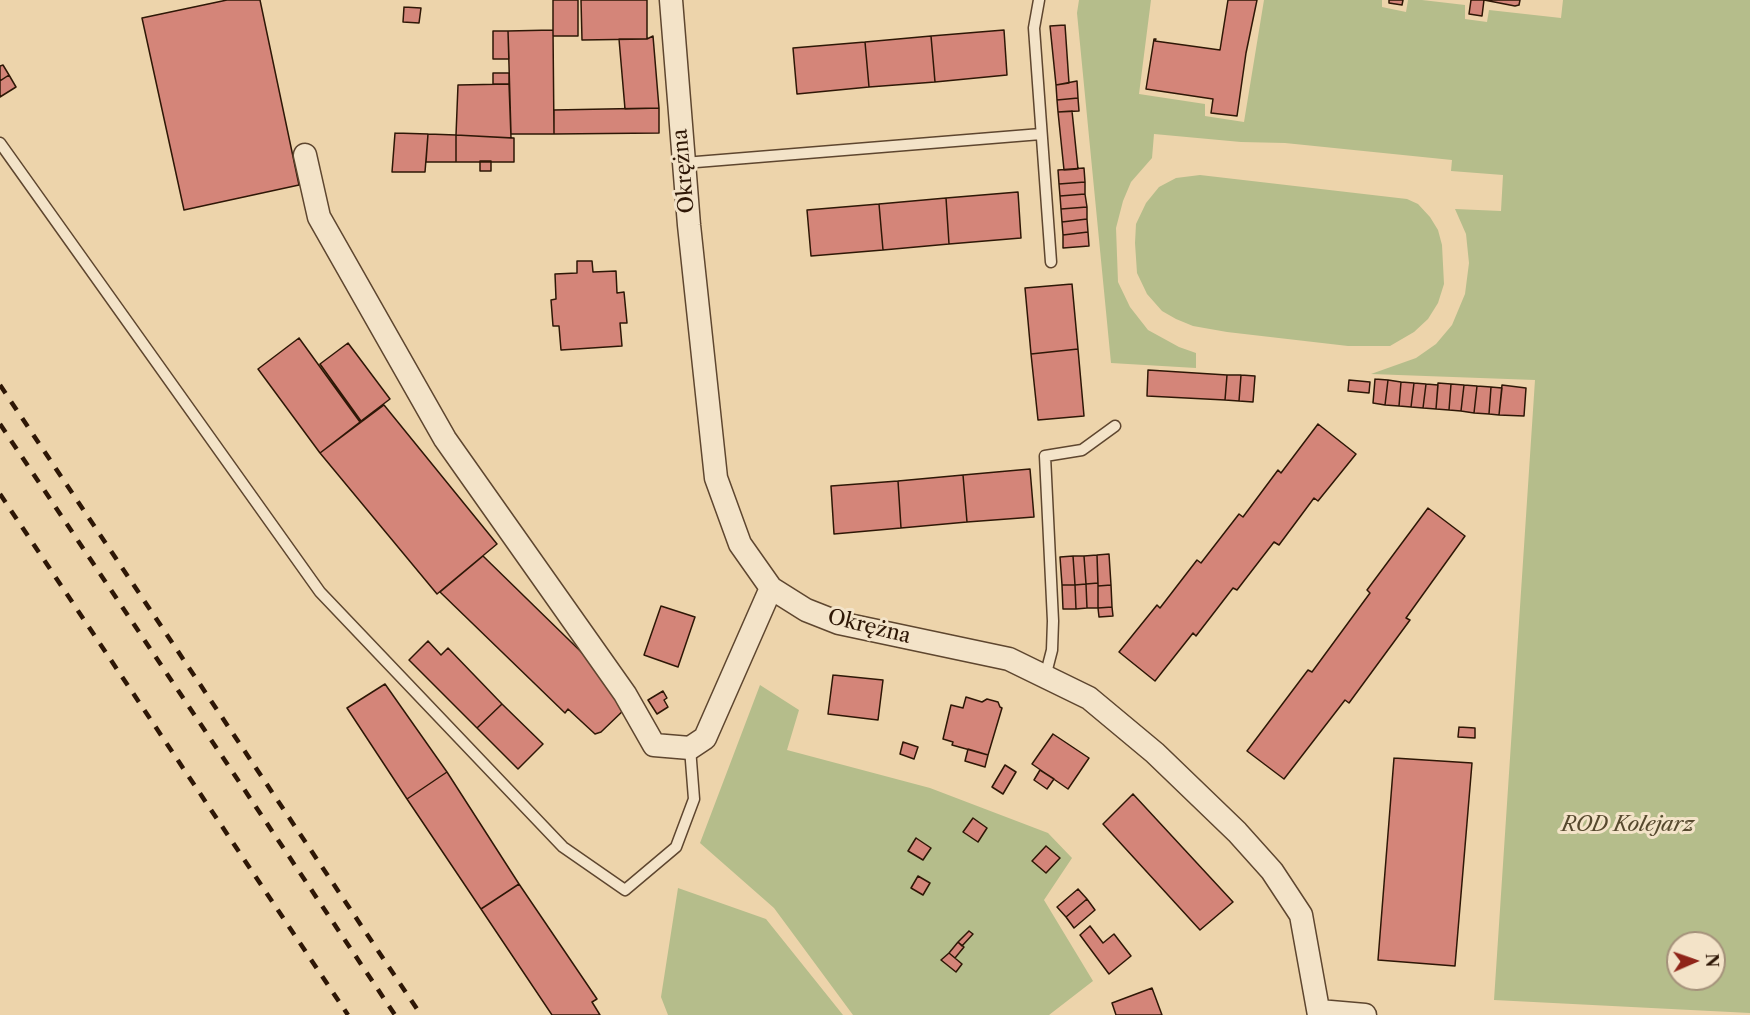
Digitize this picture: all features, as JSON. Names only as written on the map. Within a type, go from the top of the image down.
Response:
[{"type":"street","name":"Okrężna","points":[[671,0],[684,163],[716,478],[740,544],[771,588],[806,610],[838,623],[1009,659],[1089,698],[1155,753],[1238,832],[1272,871],[1301,915],[1319,1013]]},
{"type":"street","points":[[305,155],[319,217],[445,439],[625,694],[654,745],[690,748],[705,738],[771,588]]},
{"type":"street","points":[[1319,1013],[1365,1015]]},
{"type":"lane","points":[[1039,0],[1034,28],[1051,262]]},
{"type":"lane","points":[[684,163],[1041,134]]},
{"type":"lane","points":[[0,142],[320,592],[563,847],[625,890],[675,847],[694,799],[690,748]]},
{"type":"lane","points":[[1045,677],[1052,650],[1053,621],[1045,456],[1082,450],[1115,426]]},
{"type":"green space","name":"ROD Kolejarz","points":[[1079,0],[1151,0],[1139,94],[1205,104],[1205,116],[1244,122],[1264,0],[1382,0],[1382,7],[1406,12],[1408,0],[1422,0],[1465,5],[1465,19],[1487,22],[1489,10],[1561,18],[1563,0],[1750,0],[1750,1013],[1494,1000],[1535,380],[1371,374],[1416,358],[1436,344],[1452,325],[1465,294],[1469,263],[1466,234],[1455,209],[1501,211],[1503,175],[1451,171],[1452,160],[1285,143],[1241,142],[1154,134],[1152,158],[1131,182],[1116,228],[1118,282],[1130,307],[1148,330],[1179,347],[1196,353],[1196,368],[1111,363],[1077,13]]},
{"type":"green space","points":[[1200,175],[1407,199],[1418,204],[1438,230],[1442,245],[1444,284],[1438,303],[1428,319],[1414,332],[1390,346],[1348,346],[1227,332],[1193,326],[1176,319],[1162,311],[1147,294],[1137,273],[1136,224],[1146,203],[1159,187],[1176,178]]},
{"type":"green space","points":[[760,685],[799,710],[787,750],[930,788],[1048,833],[1072,858],[1044,900],[1093,981],[1049,1015],[853,1015],[774,908],[700,843]]},
{"type":"green space","points":[[678,888],[766,919],[843,1015],[668,1015],[661,997]]},
{"type":"building","points":[[227,0],[260,0],[299,185],[184,210],[142,18]]},
{"type":"building","points":[[553,0],[578,0],[578,36],[553,36]]},
{"type":"building","points":[[581,0],[647,0],[647,39],[582,40]]},
{"type":"building","points":[[1228,0],[1257,0],[1246,53],[1237,116],[1211,113],[1213,99],[1146,89],[1154,39],[1155,41],[1220,50]]},
{"type":"building","points":[[1389,0],[1403,0],[1402,5],[1389,3]]},
{"type":"building","points":[[1471,0],[1484,0],[1482,16],[1469,14]]},
{"type":"building","points":[[1484,0],[1520,0],[1519,5],[1515,6]]},
{"type":"building","points":[[404,7],[421,8],[419,23],[403,22]]},
{"type":"building","points":[[1065,25],[1069,83],[1056,85],[1050,26]]},
{"type":"building","points":[[553,30],[554,134],[511,134],[508,31]]},
{"type":"building","points":[[1004,30],[1007,75],[935,82],[931,36]]},
{"type":"building","points":[[493,31],[508,31],[509,59],[493,59]]},
{"type":"building","points":[[653,36],[659,108],[625,109],[619,39],[647,39]]},
{"type":"building","points":[[931,36],[935,82],[869,87],[865,42]]},
{"type":"building","points":[[865,42],[869,87],[797,94],[793,48]]},
{"type":"building","points":[[3,65],[9,75],[0,81],[0,66]]},
{"type":"building","points":[[493,73],[509,73],[509,84],[493,84]]},
{"type":"building","points":[[9,75],[16,87],[0,97],[0,81]]},
{"type":"building","points":[[1077,81],[1078,98],[1057,100],[1056,85]]},
{"type":"building","points":[[509,84],[511,138],[456,135],[458,85]]},
{"type":"building","points":[[1078,98],[1079,111],[1058,112],[1057,100]]},
{"type":"building","points":[[659,108],[659,133],[554,134],[554,110]]},
{"type":"building","points":[[1072,111],[1078,169],[1064,170],[1058,112]]},
{"type":"building","points":[[395,133],[428,134],[425,172],[392,172]]},
{"type":"building","points":[[428,134],[456,135],[456,162],[426,162]]},
{"type":"building","points":[[456,135],[514,138],[514,162],[456,162]]},
{"type":"building","points":[[480,161],[491,161],[491,171],[480,171]]},
{"type":"building","points":[[1084,168],[1085,182],[1059,184],[1058,170]]},
{"type":"building","points":[[1085,182],[1085,194],[1060,196],[1059,184]]},
{"type":"building","points":[[1018,192],[1021,238],[949,244],[946,198]]},
{"type":"building","points":[[1085,194],[1087,207],[1061,209],[1060,196]]},
{"type":"building","points":[[946,198],[949,244],[883,250],[879,204]]},
{"type":"building","points":[[879,204],[883,250],[811,256],[807,210]]},
{"type":"building","points":[[1087,207],[1087,219],[1062,222],[1061,209]]},
{"type":"building","points":[[1087,219],[1088,232],[1063,235],[1062,222]]},
{"type":"building","points":[[1088,232],[1089,246],[1063,248],[1063,235]]},
{"type":"building","points":[[577,261],[592,261],[593,272],[616,271],[617,293],[624,292],[627,323],[620,323],[622,346],[561,350],[559,326],[553,326],[551,300],[556,299],[555,274],[577,273]]},
{"type":"building","points":[[1072,284],[1078,349],[1031,354],[1025,288]]},
{"type":"building","points":[[299,338],[360,422],[320,453],[258,369]]},
{"type":"building","points":[[348,343],[390,399],[361,421],[320,364]]},
{"type":"building","points":[[1078,349],[1084,416],[1038,420],[1031,354]]},
{"type":"building","points":[[1148,370],[1227,375],[1225,400],[1147,396]]},
{"type":"building","points":[[1227,375],[1241,375],[1239,401],[1225,400]]},
{"type":"building","points":[[1241,375],[1255,376],[1253,402],[1239,401]]},
{"type":"building","points":[[1375,379],[1388,380],[1385,405],[1373,403]]},
{"type":"building","points":[[1349,380],[1370,382],[1369,393],[1348,391]]},
{"type":"building","points":[[1388,380],[1401,382],[1399,406],[1385,405]]},
{"type":"building","points":[[1401,382],[1414,383],[1411,407],[1399,406]]},
{"type":"building","points":[[1414,383],[1426,384],[1423,408],[1411,407]]},
{"type":"building","points":[[1438,383],[1451,384],[1449,410],[1436,409]]},
{"type":"building","points":[[1426,384],[1438,385],[1436,409],[1423,408]]},
{"type":"building","points":[[1451,384],[1464,385],[1461,411],[1449,410]]},
{"type":"building","points":[[1464,385],[1477,386],[1474,413],[1461,411]]},
{"type":"building","points":[[1502,385],[1526,388],[1524,416],[1499,415]]},
{"type":"building","points":[[1477,386],[1491,387],[1489,414],[1474,413]]},
{"type":"building","points":[[1491,387],[1502,388],[1499,415],[1489,414]]},
{"type":"building","points":[[384,405],[497,544],[437,594],[320,453]]},
{"type":"building","points":[[1318,424],[1356,454],[1318,501],[1314,498],[1279,545],[1274,542],[1237,590],[1233,588],[1196,636],[1193,633],[1155,681],[1119,652],[1157,605],[1160,608],[1197,560],[1201,563],[1239,514],[1243,517],[1278,470],[1281,473]]},
{"type":"building","points":[[1030,469],[1034,517],[967,522],[963,475]]},
{"type":"building","points":[[963,475],[967,522],[901,528],[898,481]]},
{"type":"building","points":[[898,481],[901,528],[834,534],[831,486]]},
{"type":"building","points":[[1428,508],[1465,536],[1406,618],[1410,620],[1349,703],[1345,700],[1284,779],[1247,751],[1308,670],[1312,672],[1370,593],[1367,590]]},
{"type":"building","points":[[1109,554],[1111,585],[1098,586],[1097,555]]},
{"type":"building","points":[[1097,555],[1098,583],[1086,584],[1084,556]]},
{"type":"building","points":[[483,556],[611,681],[627,707],[601,732],[595,734],[568,709],[565,713],[440,592]]},
{"type":"building","points":[[1073,556],[1075,585],[1062,585],[1060,557]]},
{"type":"building","points":[[1073,556],[1084,556],[1086,584],[1075,585]]},
{"type":"building","points":[[1098,583],[1098,608],[1087,608],[1086,584]]},
{"type":"building","points":[[1086,584],[1087,608],[1076,609],[1075,585]]},
{"type":"building","points":[[1062,585],[1075,585],[1076,609],[1063,609]]},
{"type":"building","points":[[1111,585],[1112,607],[1098,608],[1098,586]]},
{"type":"building","points":[[661,606],[695,617],[678,667],[644,655]]},
{"type":"building","points":[[1112,607],[1113,616],[1099,617],[1098,608]]},
{"type":"building","points":[[428,641],[441,655],[448,648],[502,704],[477,728],[409,660]]},
{"type":"building","points":[[833,675],[883,680],[878,720],[828,714]]},
{"type":"building","points":[[385,684],[447,772],[407,799],[347,708]]},
{"type":"building","points":[[663,691],[668,707],[657,714],[648,700]]},
{"type":"building","points":[[966,697],[982,702],[987,699],[998,702],[1002,708],[988,755],[952,745],[953,742],[943,739],[951,705],[963,708]]},
{"type":"building","points":[[502,704],[543,744],[518,769],[477,728]]},
{"type":"building","points":[[1459,727],[1475,728],[1475,738],[1458,737]]},
{"type":"building","points":[[1053,734],[1089,758],[1068,789],[1032,764]]},
{"type":"building","points":[[903,742],[918,747],[914,759],[900,754]]},
{"type":"building","points":[[968,749],[988,755],[985,767],[965,761]]},
{"type":"building","points":[[1394,758],[1472,763],[1455,966],[1378,960]]},
{"type":"building","points":[[1005,765],[1016,772],[1003,794],[992,787]]},
{"type":"building","points":[[1040,770],[1054,779],[1047,789],[1034,780]]},
{"type":"building","points":[[447,772],[519,884],[481,909],[407,799]]},
{"type":"building","points":[[1133,794],[1233,902],[1200,930],[1103,824]]},
{"type":"building","points":[[973,818],[987,828],[978,842],[963,832]]},
{"type":"building","points":[[916,838],[931,848],[923,860],[908,851]]},
{"type":"building","points":[[1046,846],[1060,858],[1046,873],[1032,861]]},
{"type":"building","points":[[918,876],[930,883],[923,895],[911,888]]},
{"type":"building","points":[[519,884],[597,999],[592,1002],[600,1015],[552,1015],[481,909]]},
{"type":"building","points":[[1078,889],[1087,899],[1066,917],[1057,907]]},
{"type":"building","points":[[1087,899],[1095,910],[1074,928],[1066,917]]},
{"type":"building","points":[[1090,926],[1103,943],[1114,934],[1131,956],[1109,974],[1080,935]]},
{"type":"building","points":[[969,931],[973,934],[962,946],[958,942]]},
{"type":"building","points":[[958,942],[964,947],[955,958],[949,953]]},
{"type":"building","points":[[949,953],[962,964],[956,972],[941,960]]},
{"type":"building","points":[[1152,988],[1162,1015],[1116,1015],[1112,1003]]},
{"type":"railway","points":[[0,385],[421,1015]]},
{"type":"railway","points":[[0,424],[395,1015]]},
{"type":"railway","points":[[0,494],[348,1015]]}]
